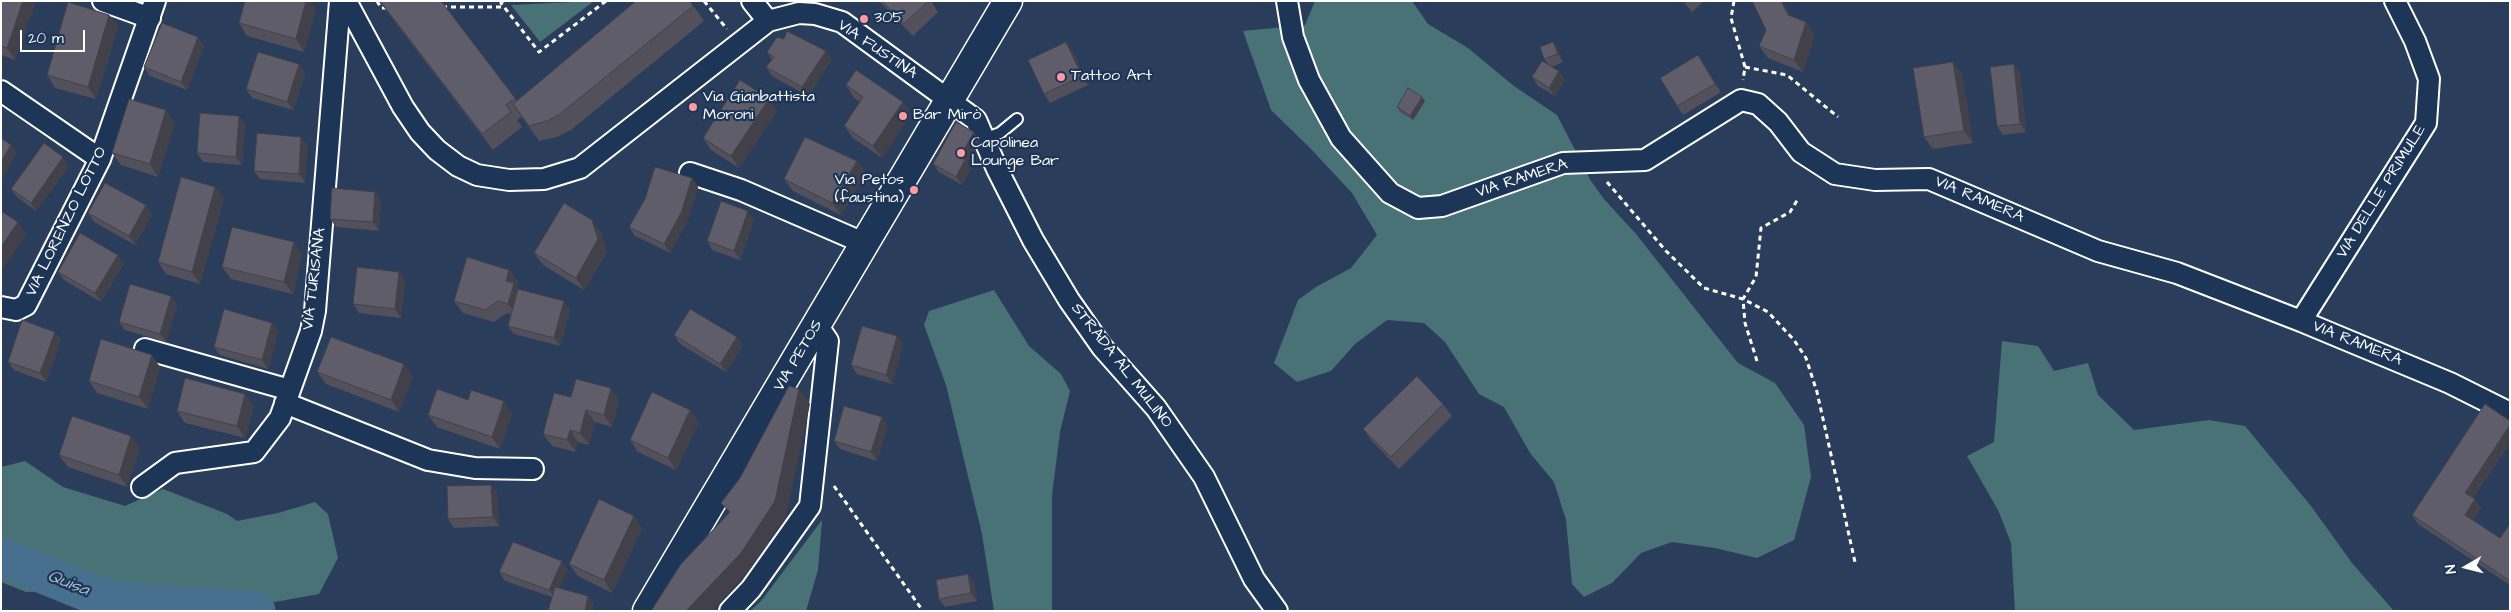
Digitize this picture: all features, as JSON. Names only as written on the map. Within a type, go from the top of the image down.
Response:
[{"type":"main road","points":[[948,99],[1008,1]]},
{"type":"main road","name":"VIA PETOS","points":[[647,611],[866,244],[948,99]]},
{"type":"street","points":[[103,1],[152,10]]},
{"type":"street","name":"VIA TURISANA","points":[[142,487],[175,463],[221,455],[254,452],[280,418],[315,311],[340,1]]},
{"type":"street","points":[[346,1],[403,107],[420,132],[437,150],[458,166],[477,175],[509,180],[544,179],[580,168],[768,21],[752,1]]},
{"type":"street","name":"VIA RAMERA","points":[[1287,1],[1293,37],[1309,80],[1341,138],[1390,193],[1418,208],[1442,206],[1562,163],[1646,160],[1741,100],[1758,104],[1778,122],[1801,152],[1835,174],[1875,180],[1929,179],[2098,251],[2177,273],[2301,320],[2450,382],[2510,413]]},
{"type":"street","name":"VIA DELLE PRIMULE","points":[[2301,320],[2426,123],[2429,79],[2416,41],[2395,1]]},
{"type":"street","name":"VIA LORENZO LOTTO","points":[[1,307],[16,310],[26,305],[100,159],[152,10]]},
{"type":"street","name":"VIA FUSTINA","points":[[768,21],[799,13],[815,14],[842,22],[948,99]]},
{"type":"street","points":[[1,91],[100,159]]},
{"type":"street","name":"STRADA AL MULINO","points":[[948,99],[976,120],[1034,240],[1069,300],[1102,347],[1156,408],[1204,477],[1254,579],[1277,611]]},
{"type":"street","points":[[690,173],[741,190],[866,244]]},
{"type":"street","points":[[730,611],[751,589],[810,506],[828,341],[817,325]]},
{"type":"street","points":[[145,349],[288,397],[428,460],[475,468],[533,469]]},
{"type":"lane","points":[[984,139],[1000,133],[1017,119]]},
{"type":"path","points":[[377,1],[381,8],[390,8]]},
{"type":"path","points":[[503,1],[501,3],[539,52],[606,1]]},
{"type":"path","points":[[704,1],[738,43]]},
{"type":"path","points":[[1734,1],[1731,18],[1745,67],[1741,100]]},
{"type":"path","points":[[438,7],[504,6]]},
{"type":"path","points":[[1745,67],[1787,76],[1838,117]]},
{"type":"path","points":[[1597,162],[1608,184],[1666,251],[1704,288],[1743,299],[1768,312],[1794,340],[1806,358],[1816,392],[1855,562]]},
{"type":"path","points":[[1757,361],[1745,323],[1743,299],[1756,277],[1761,228],[1790,212],[1798,199]]},
{"type":"path","points":[[814,475],[832,484],[923,611]]},
{"type":"green space","points":[[594,1],[540,42],[511,5]]},
{"type":"green space","points":[[1315,1],[1412,1],[1428,24],[1468,48],[1514,86],[1557,115],[1591,181],[1604,199],[1636,234],[1738,363],[1775,383],[1804,425],[1811,477],[1794,540],[1757,558],[1715,548],[1672,542],[1641,553],[1612,583],[1584,597],[1572,584],[1566,520],[1554,482],[1530,453],[1504,407],[1479,394],[1445,342],[1424,323],[1387,320],[1355,344],[1331,371],[1297,382],[1274,363],[1298,300],[1316,287],[1351,268],[1377,235],[1352,193],[1271,110],[1243,31],[1305,25]]},
{"type":"green space","points":[[994,290],[1029,346],[1061,374],[1070,391],[1060,432],[1052,495],[1052,611],[994,611],[982,534],[946,385],[924,325],[929,311]]},
{"type":"green space","points":[[2002,341],[2038,346],[2054,371],[2088,363],[2098,395],[2134,430],[2209,420],[2245,426],[2311,506],[2352,563],[2394,611],[2015,611],[2011,543],[1998,510],[1967,456],[1994,442]]},
{"type":"green space","points":[[25,461],[63,487],[125,506],[163,489],[227,514],[237,521],[278,513],[315,502],[328,514],[338,558],[319,594],[242,608],[160,589],[26,592],[1,582],[1,467]]},
{"type":"green space","points":[[822,520],[818,570],[806,611],[750,611],[761,601]]},
{"type":"building","points":[[1,1],[23,1],[7,48],[1,46]]},
{"type":"building","points":[[245,1],[306,1],[296,39],[239,23]]},
{"type":"building","points":[[380,1],[441,1],[515,98],[506,105],[511,112],[482,134]]},
{"type":"building","points":[[636,1],[690,1],[693,6],[560,114],[547,121],[529,126],[513,104]]},
{"type":"building","points":[[882,1],[928,1],[904,24]]},
{"type":"building","points":[[1752,1],[1781,1],[1788,15],[1806,22],[1794,60],[1759,46],[1766,30]]},
{"type":"building","points":[[68,2],[109,15],[88,87],[47,75]]},
{"type":"building","points":[[162,23],[198,37],[181,82],[144,67]]},
{"type":"building","points":[[787,31],[826,51],[802,87],[766,67],[774,57],[767,52],[777,37],[784,39]]},
{"type":"building","name":"Tattoo Art","points":[[1066,42],[1082,76],[1044,94],[1028,60]]},
{"type":"building","points":[[1553,42],[1558,54],[1544,59],[1540,47]]},
{"type":"building","points":[[258,52],[299,64],[287,102],[246,89]]},
{"type":"building","points":[[1698,55],[1715,84],[1677,106],[1660,78]]},
{"type":"building","points":[[1542,61],[1559,71],[1549,88],[1532,77]]},
{"type":"building","points":[[1953,62],[1964,131],[1924,137],[1913,68]]},
{"type":"building","points":[[2014,64],[2020,124],[1997,126],[1990,67]]},
{"type":"building","points":[[856,70],[903,102],[873,146],[844,126],[863,97],[846,85]]},
{"type":"building","points":[[740,80],[769,99],[731,156],[703,138]]},
{"type":"building","points":[[1408,88],[1422,97],[1410,116],[1397,107]]},
{"type":"building","points":[[129,99],[166,110],[150,164],[112,153]]},
{"type":"building","points":[[200,113],[239,116],[236,157],[197,153]]},
{"type":"building","points":[[956,122],[974,132],[960,157],[965,160],[956,177],[933,164]]},
{"type":"building","points":[[257,133],[301,137],[299,174],[254,171]]},
{"type":"building","points":[[805,137],[857,161],[832,203],[784,179]]},
{"type":"building","points":[[1,138],[11,145],[1,162]]},
{"type":"building","points":[[44,143],[63,157],[31,203],[11,189]]},
{"type":"building","points":[[655,167],[692,178],[681,213],[664,244],[629,227],[645,199]]},
{"type":"building","points":[[181,177],[215,187],[192,272],[158,262]]},
{"type":"building","points":[[105,183],[146,205],[129,236],[88,213]]},
{"type":"building","points":[[332,188],[375,192],[373,222],[330,219]]},
{"type":"building","points":[[721,201],[748,211],[734,251],[707,241]]},
{"type":"building","points":[[564,203],[592,220],[598,239],[576,278],[534,253]]},
{"type":"building","points":[[1,211],[18,222],[1,247]]},
{"type":"building","points":[[232,227],[294,242],[284,282],[222,267]]},
{"type":"building","points":[[80,233],[118,255],[95,293],[58,272]]},
{"type":"building","points":[[467,257],[509,270],[506,281],[514,283],[508,304],[498,301],[485,310],[454,301]]},
{"type":"building","points":[[357,267],[399,272],[395,309],[353,304]]},
{"type":"building","points":[[130,284],[171,296],[160,334],[119,322]]},
{"type":"building","points":[[518,289],[564,301],[554,338],[508,326]]},
{"type":"building","points":[[224,309],[272,323],[262,360],[214,347]]},
{"type":"building","points":[[690,309],[737,337],[720,364],[674,335]]},
{"type":"building","points":[[22,320],[55,332],[40,373],[8,362]]},
{"type":"building","points":[[862,326],[897,336],[886,375],[851,365]]},
{"type":"building","points":[[331,337],[404,364],[391,400],[317,372]]},
{"type":"building","points":[[101,339],[152,355],[139,397],[89,381]]},
{"type":"building","points":[[1417,376],[1443,404],[1391,457],[1363,429]]},
{"type":"building","points":[[185,378],[245,394],[237,426],[177,411]]},
{"type":"building","points":[[576,379],[611,388],[604,415],[586,410],[580,433],[570,430],[567,440],[543,434],[554,393],[571,397]]},
{"type":"building","points":[[789,386],[799,389],[775,501],[741,553],[686,611],[651,611],[681,564],[730,512],[721,503],[740,478]]},
{"type":"building","points":[[437,389],[468,400],[471,390],[504,401],[492,437],[428,415]]},
{"type":"building","points":[[652,392],[690,410],[668,458],[630,440]]},
{"type":"building","points":[[2485,404],[2510,421],[2510,425],[2465,493],[2475,499],[2465,515],[2500,538],[2510,524],[2510,581],[2412,515]]},
{"type":"building","points":[[844,406],[882,417],[871,452],[834,441]]},
{"type":"building","points":[[72,416],[131,436],[119,475],[59,455]]},
{"type":"building","points":[[491,485],[493,517],[448,519],[447,486]]},
{"type":"building","points":[[599,499],[634,516],[604,580],[569,564]]},
{"type":"building","points":[[513,542],[562,561],[549,590],[499,572]]},
{"type":"building","points":[[968,574],[971,593],[939,599],[936,580]]},
{"type":"building","points":[[555,587],[588,596],[585,611],[548,611]]},
{"type":"waterway","name":"Quisa","points":[[1,557],[92,594],[126,602],[256,611]]},
{"type":"place","name":"305","points":[[864,19]]},
{"type":"place","name":"Tattoo Art","points":[[1061,77]]},
{"type":"place","name":"Via Gianbattista Moroni","points":[[693,107]]},
{"type":"place","name":"Bar Mirò","points":[[903,116]]},
{"type":"place","name":"Capolinea Lounge Bar","points":[[961,153]]},
{"type":"place","name":"Via Petos (faustina)","points":[[914,190]]}]
